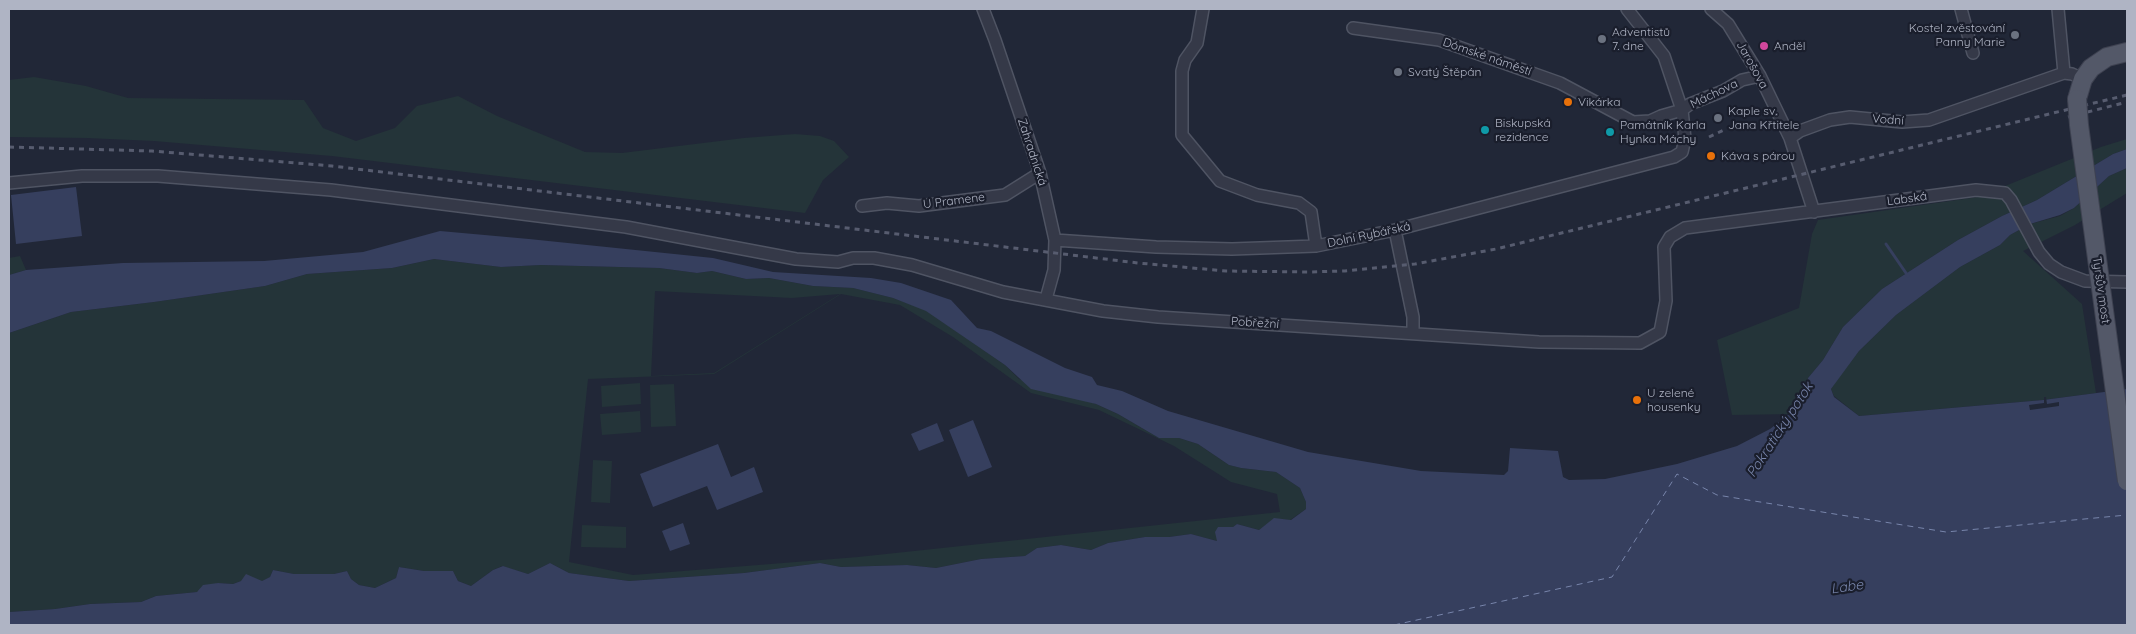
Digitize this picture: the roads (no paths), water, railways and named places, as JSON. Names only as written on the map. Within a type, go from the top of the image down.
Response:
[{"type":"main road","points":[[2083,79],[2091,68],[2101,60],[2114,54],[2127,52]]},
{"type":"main road","name":"Tyršův most","points":[[2083,79],[2077,99],[2078,125],[2127,481]]},
{"type":"street","name":"Zahradnická","points":[[983,9],[1040,173],[1055,240],[1054,270],[1046,299]]},
{"type":"street","points":[[1203,9],[1197,43],[1184,60],[1182,71],[1182,135],[1220,181],[1257,195],[1299,203],[1311,212],[1316,246]]},
{"type":"street","points":[[1627,9],[1664,56],[1682,110]]},
{"type":"street","name":"Jarošova","points":[[1711,9],[1728,24],[1760,76],[1790,138],[1814,212]]},
{"type":"street","points":[[1961,9],[1973,53]]},
{"type":"street","points":[[2058,9],[2064,73],[2083,79]]},
{"type":"street","name":"Dómské náměstí","points":[[1353,28],[1439,40],[1560,83]]},
{"type":"street","name":"Vodní","points":[[1790,138],[1800,131],[1830,120],[1850,117],[1902,122],[1937,118],[2064,73]]},
{"type":"street","name":"Máchova","points":[[1560,83],[1632,122],[1650,121],[1682,110],[1690,104],[1723,92],[1742,80],[1760,76]]},
{"type":"street","name":"Dolní Rybářská","points":[[1055,240],[1156,247],[1232,249],[1316,246],[1395,230],[1674,157],[1682,152],[1685,139],[1682,110]]},
{"type":"street","name":"U Pramene","points":[[862,206],[887,203],[919,206],[1004,195],[1040,173]]},
{"type":"street","name":"Pobřežní","points":[[9,183],[82,176],[158,176],[295,187],[616,226],[796,259],[838,262],[853,258],[874,258],[912,265],[987,288],[1103,311],[1158,317],[1539,342],[1629,344],[1640,343],[1660,332]]},
{"type":"street","name":"Labská","points":[[1660,332],[1666,301],[1664,247],[1670,237],[1685,228],[1976,190],[2005,193],[2011,200],[2035,246],[2048,264],[2061,272],[2085,281],[2127,282]]},
{"type":"street","points":[[1395,230],[1413,318],[1413,333]]},
{"type":"water","name":"Labe","points":[[2127,149],[2127,168],[2109,176],[2074,208],[2060,215],[2030,224],[2010,235],[2000,245],[1960,267],[1896,315],[1859,351],[1831,389],[1834,397],[1859,416],[2043,400],[2127,389],[2127,625],[9,625],[9,612],[55,609],[90,604],[141,602],[156,596],[197,592],[203,585],[233,584],[241,581],[246,574],[262,581],[270,577],[273,570],[294,574],[334,574],[347,571],[351,579],[359,585],[375,588],[396,578],[399,567],[424,571],[453,571],[458,581],[471,586],[493,570],[503,566],[528,574],[550,563],[569,573],[629,581],[744,573],[820,563],[841,567],[907,565],[936,568],[981,559],[1025,556],[1037,548],[1061,545],[1091,550],[1108,543],[1145,537],[1169,537],[1191,534],[1217,541],[1215,532],[1218,527],[1233,527],[1237,524],[1259,530],[1274,518],[1291,520],[1306,509],[1306,502],[1300,488],[1276,472],[1229,465],[1198,444],[1179,438],[1159,438],[1118,414],[1096,404],[1031,389],[1005,365],[926,311],[893,298],[853,288],[813,286],[769,278],[746,279],[712,271],[697,273],[659,268],[541,265],[501,267],[434,259],[392,268],[307,274],[265,286],[71,312],[9,333],[9,275],[26,270],[123,263],[264,261],[363,252],[440,231],[713,258],[773,272],[871,278],[901,283],[951,300],[977,328],[991,331],[1065,368],[1092,377],[1097,385],[1122,391],[1168,411],[1308,452],[1421,471],[1504,475],[1508,471],[1510,448],[1558,451],[1563,477],[1569,480],[1605,479],[1677,464],[1737,446],[1770,429],[1788,415],[1795,414],[1799,411],[1808,378],[1823,360],[1843,327],[1882,289],[1958,240],[2002,216],[2037,200],[2113,154]]},
{"type":"water","points":[[76,187],[82,236],[16,244],[11,195]]},
{"type":"water","points":[[973,420],[992,467],[968,477],[949,430]]},
{"type":"water","points":[[937,423],[944,441],[919,451],[911,434]]},
{"type":"water","points":[[718,444],[731,477],[754,467],[763,492],[717,510],[707,486],[653,507],[640,474]]},
{"type":"water","points":[[683,523],[690,544],[670,551],[662,531]]},
{"type":"waterway","name":"Pokratický potok","points":[[1886,244],[1908,276]]},
{"type":"railway","points":[[9,147],[152,151],[332,166],[1138,263],[1226,271],[1308,272],[1345,271],[1415,264],[1496,249],[2127,95]]},
{"type":"railway","points":[[2068,117],[2127,102]]},
{"type":"railway","points":[[1709,137],[1726,129]]},
{"type":"place","name":"Kostel zvěstování Panny Marie","points":[[2015,35]]},
{"type":"place","name":"Adventistů 7. dne","points":[[1602,39]]},
{"type":"place","name":"Anděl","points":[[1764,46]]},
{"type":"place","name":"Svatý Štěpán","points":[[1398,72]]},
{"type":"place","name":"Vikárka","points":[[1568,102]]},
{"type":"place","name":"Kaple sv. Jana Křtitele","points":[[1718,118]]},
{"type":"place","name":"Biskupská rezidence","points":[[1485,130]]},
{"type":"place","name":"Památník Karla Hynka Máchy","points":[[1610,132]]},
{"type":"place","name":"Káva s párou","points":[[1711,156]]},
{"type":"place","name":"U zelené housenky","points":[[1637,400]]}]
